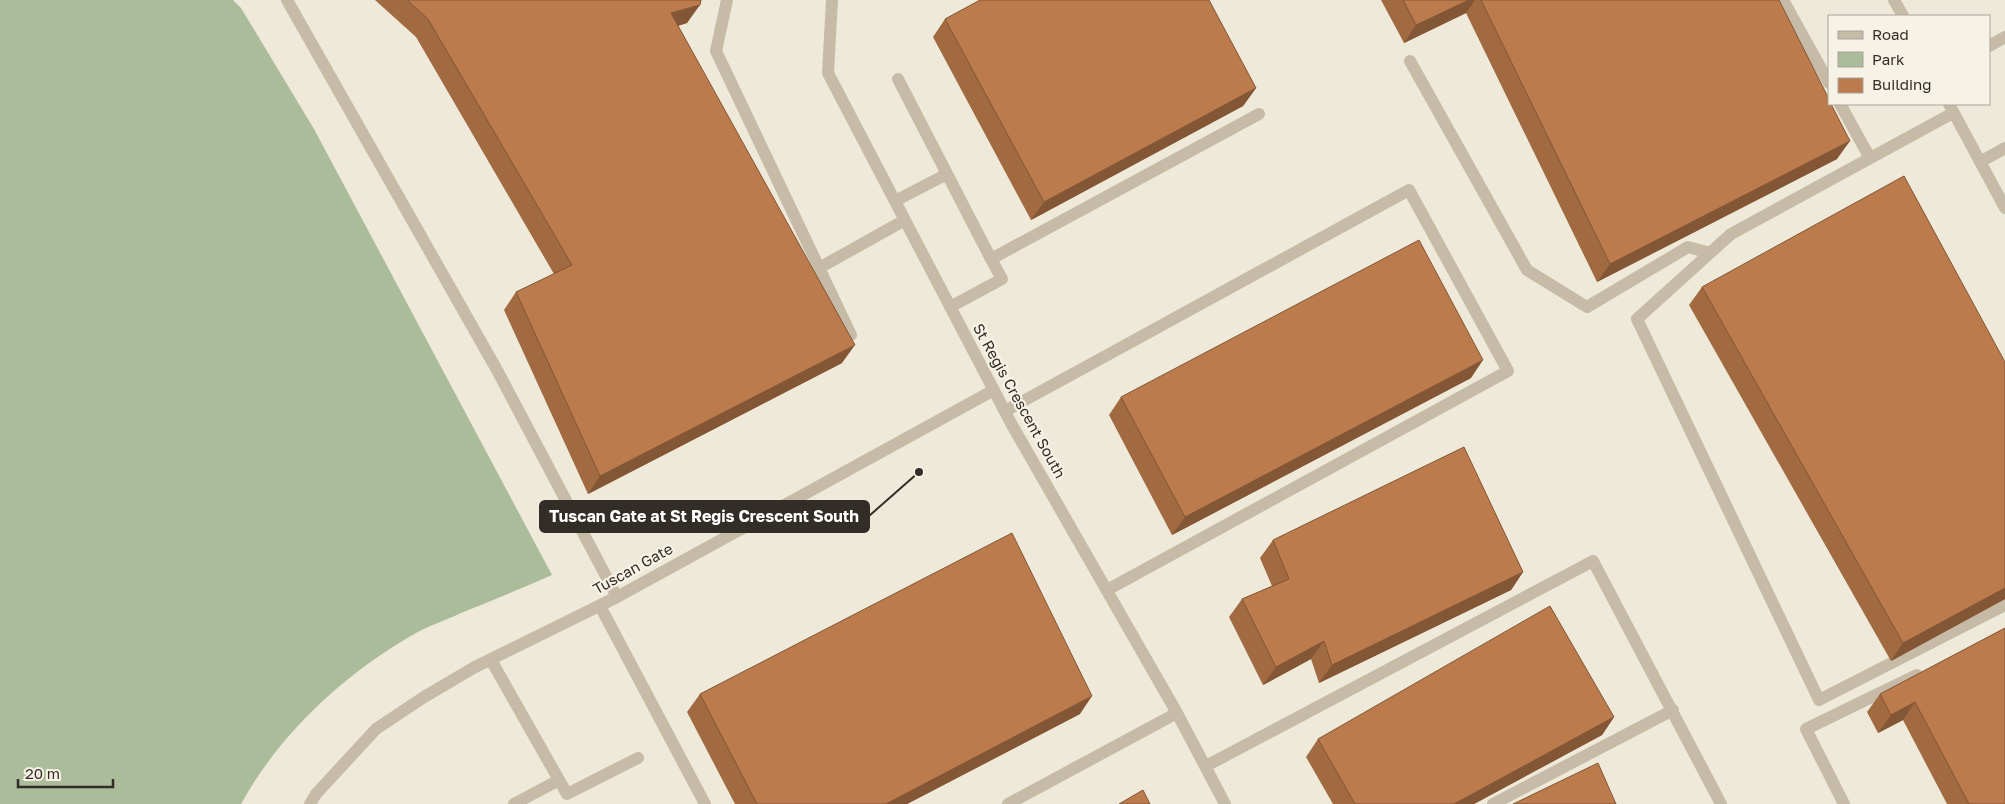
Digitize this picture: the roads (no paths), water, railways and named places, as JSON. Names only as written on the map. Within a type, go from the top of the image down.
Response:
[{"type":"street","points":[[287,0],[497,370],[617,597]]},
{"type":"street","points":[[727,0],[716,51],[851,334]]},
{"type":"street","name":"St Regis Crescent South","points":[[832,0],[828,74],[1005,411],[1177,713],[1225,804]]},
{"type":"street","points":[[1783,0],[1828,81]]},
{"type":"street","points":[[1894,0],[1902,15]]},
{"type":"street","points":[[1990,46],[2005,38]]},
{"type":"street","points":[[1410,61],[1528,270],[1586,307],[1688,247],[1710,253]]},
{"type":"street","points":[[898,79],[1002,279],[950,307]]},
{"type":"street","points":[[1841,105],[1870,158]]},
{"type":"street","points":[[2005,208],[1951,108],[1870,158],[1731,234],[1636,319],[1819,700],[2005,605]]},
{"type":"street","points":[[991,259],[1259,114]]},
{"type":"street","points":[[1980,162],[2005,148]]},
{"type":"street","points":[[894,201],[947,174]]},
{"type":"street","points":[[1005,411],[1409,190],[1508,371],[1107,590]]},
{"type":"street","points":[[819,268],[905,220]]},
{"type":"street","name":"Tuscan Gate","points":[[310,804],[316,794],[376,729],[424,697],[491,660],[617,597],[994,390]]},
{"type":"street","points":[[1206,766],[1593,561],[1721,804]]},
{"type":"street","points":[[600,606],[705,804]]},
{"type":"street","points":[[491,660],[568,799],[638,758]]},
{"type":"street","points":[[1844,804],[1806,729],[1927,670]]},
{"type":"street","points":[[1494,804],[1673,710]]},
{"type":"street","points":[[1008,804],[1177,713]]},
{"type":"street","points":[[514,804],[559,780]]},
{"type":"place","name":"Tuscan Gate at St Regis Crescent South","points":[[919,472]]}]
